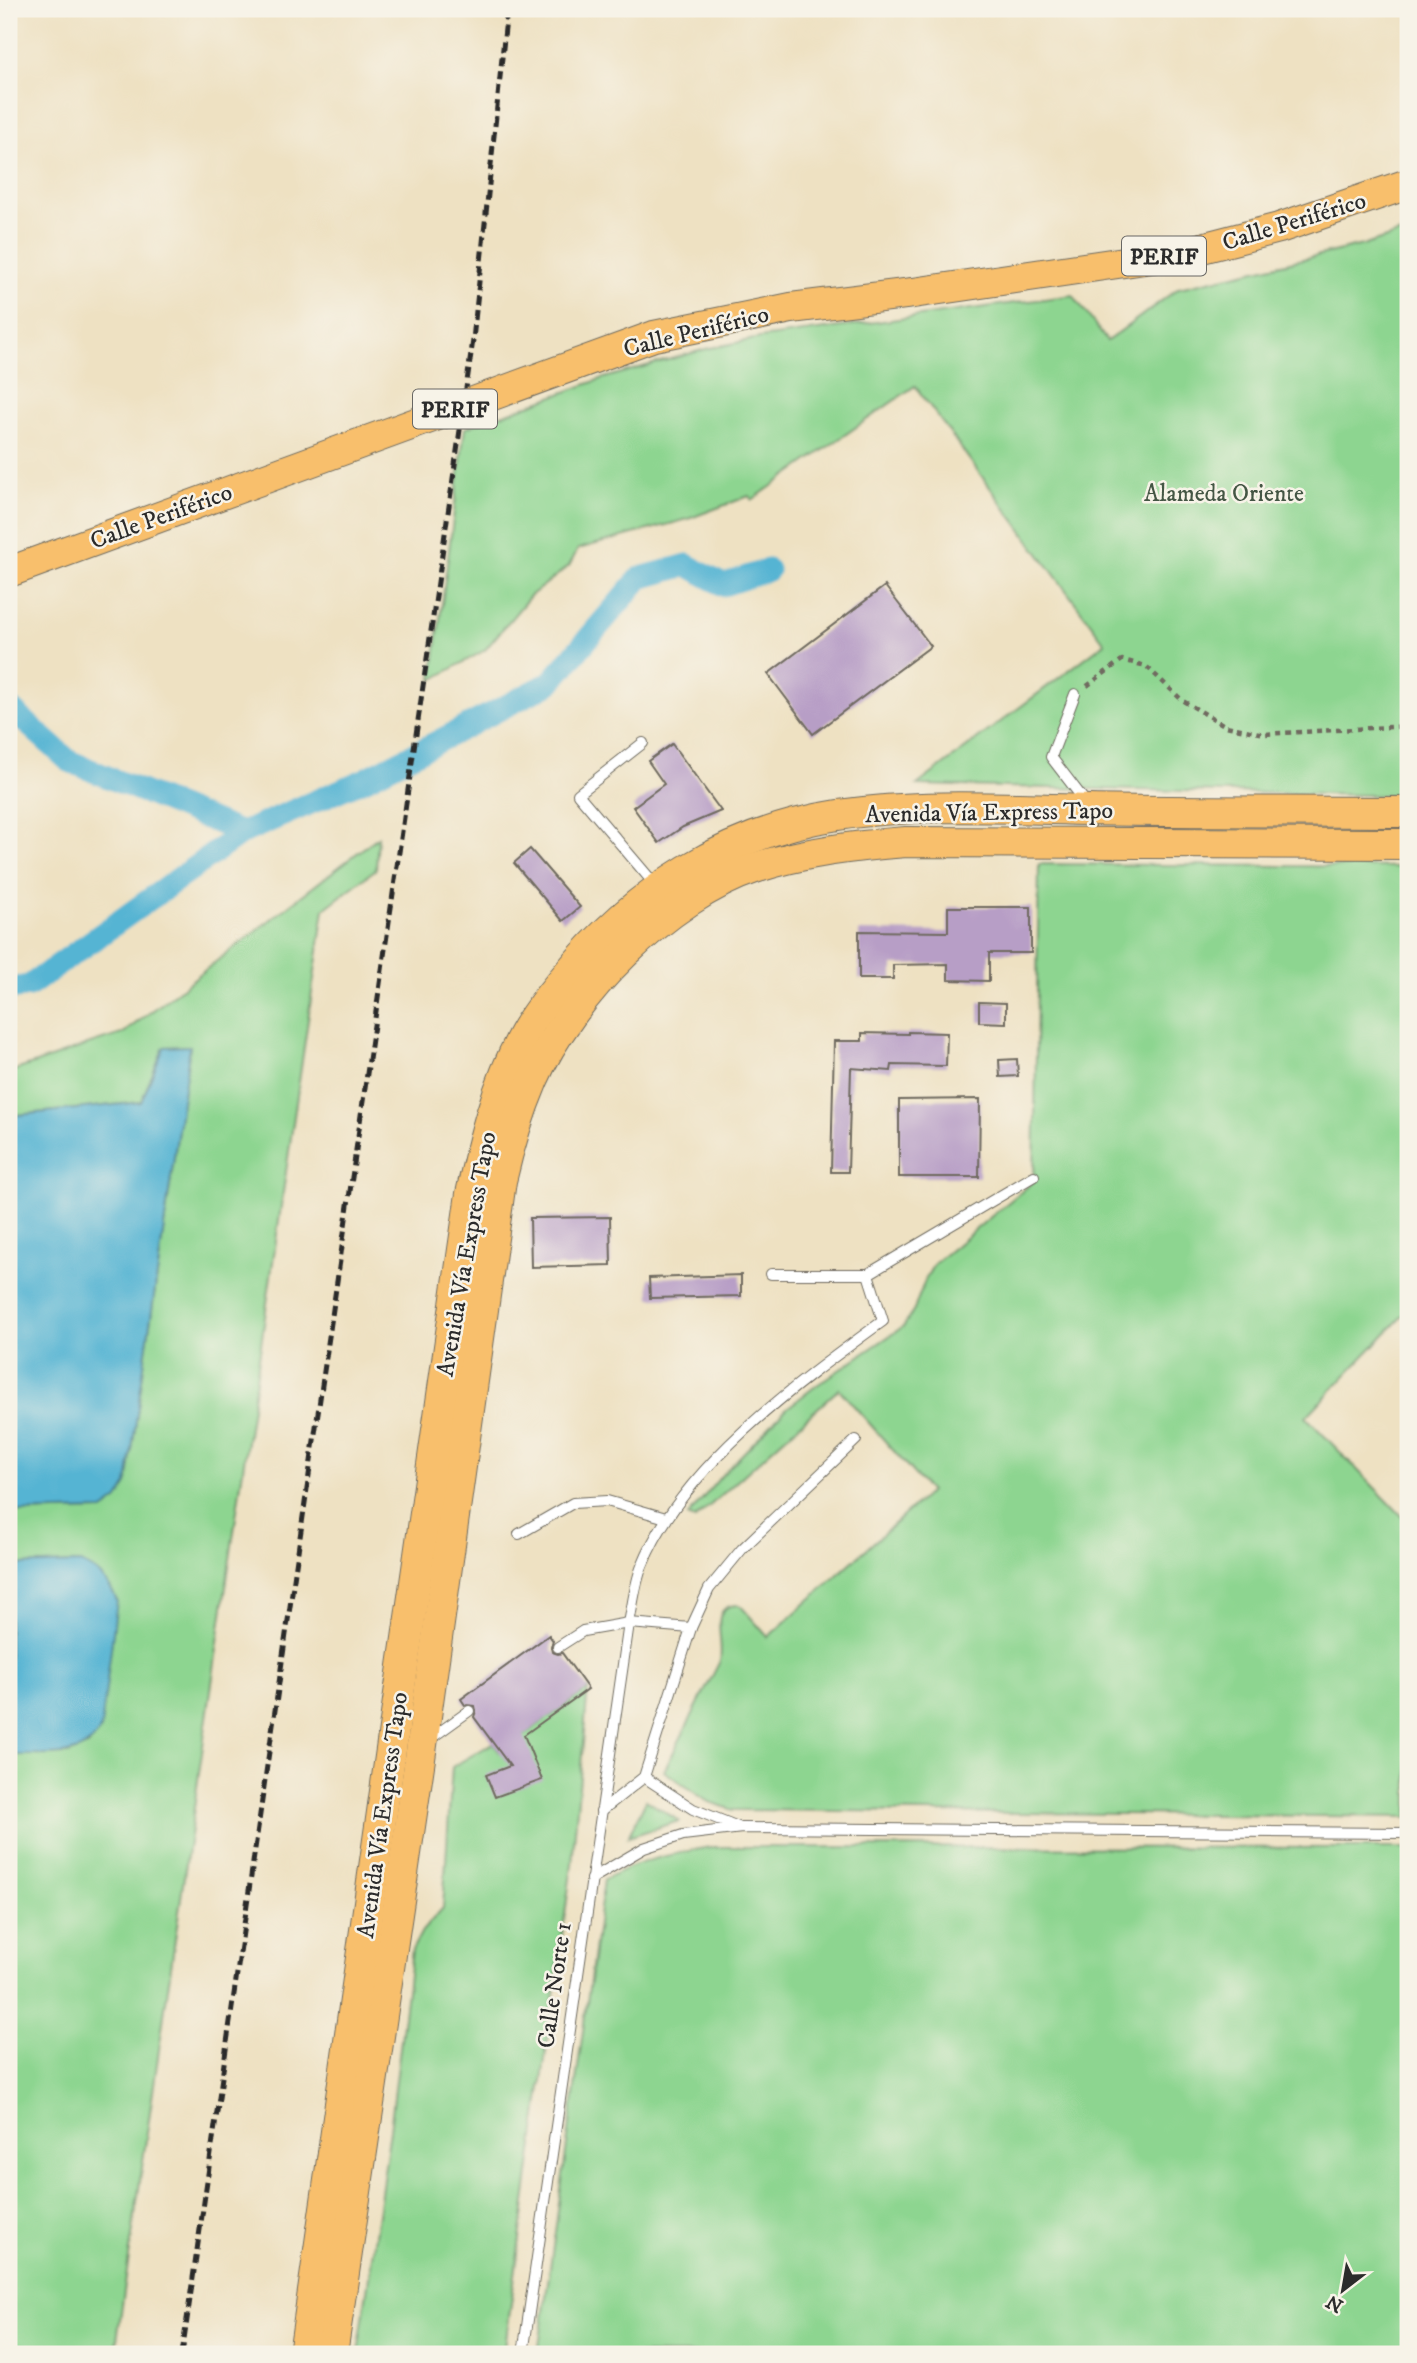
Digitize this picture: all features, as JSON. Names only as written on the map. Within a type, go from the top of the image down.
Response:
[{"type":"main road","name":"Calle Periférico","points":[[9,572],[654,336],[791,308],[1179,254],[1279,228],[1408,184]]},
{"type":"main road","name":"Avenida Vía Express Tapo","points":[[332,2354],[471,1194],[501,1083],[523,1036],[545,1002],[579,959],[623,916],[683,870],[731,846],[778,828],[836,815],[891,809],[984,808],[1408,812]]},
{"type":"main road","name":"Avenida Vía Express Tapo","points":[[304,2354],[501,1181],[510,1143],[534,1078],[559,1034],[580,1005],[631,947],[706,889],[752,869],[794,856],[906,842],[1408,844]]},
{"type":"lane","points":[[1075,695],[1051,757],[1092,810]]},
{"type":"lane","points":[[643,743],[578,794],[657,888]]},
{"type":"lane","points":[[771,1274],[868,1274],[1034,1176]]},
{"type":"lane","name":"Calle Norte 1","points":[[523,2354],[590,1879],[629,1623],[641,1568],[666,1518],[732,1441],[827,1361],[883,1321],[868,1274]]},
{"type":"lane","points":[[601,1811],[644,1777],[691,1628],[709,1589],[742,1549],[856,1440]]},
{"type":"lane","points":[[519,1535],[573,1503],[607,1501],[666,1518]]},
{"type":"lane","points":[[558,1647],[583,1631],[629,1623],[691,1628]]},
{"type":"lane","points":[[403,1760],[469,1711]]},
{"type":"lane","points":[[644,1777],[693,1809],[742,1828]]},
{"type":"lane","points":[[590,1879],[644,1848],[683,1835],[742,1828],[1408,1833]]},
{"type":"path","points":[[1075,695],[1122,660],[1146,666],[1183,701],[1226,726],[1264,734],[1408,726]]},
{"type":"green space","name":"Alameda Oriente","points":[[1408,231],[1408,796],[917,785],[1105,643],[915,386],[752,500],[749,496],[688,519],[578,549],[569,566],[530,596],[485,650],[432,680],[465,428],[601,379],[706,349],[760,338],[1073,295],[1107,341],[1179,288],[1371,243]]},
{"type":"green space","points":[[378,837],[376,869],[324,909],[115,2354],[9,2354],[9,1755],[68,1754],[89,1745],[80,1563],[9,1565],[9,1512],[103,1510],[127,1484],[190,1046],[164,1047],[141,1102],[9,1116],[9,1072],[122,1034]]},
{"type":"green space","points":[[1039,864],[1408,867],[1408,1310],[1306,1417],[1408,1522],[1408,1817],[733,1810],[707,1801],[664,1771],[720,1661],[719,1624],[723,1610],[740,1605],[768,1637],[930,1492],[839,1389],[695,1519],[688,1516],[722,1475],[787,1408],[904,1326],[934,1264],[1034,1181]]},
{"type":"green space","points":[[588,1689],[572,1864],[504,2354],[358,2354],[412,1950],[422,1931],[443,1908],[452,1767],[493,1743],[500,1752]]},
{"type":"green space","points":[[646,1800],[679,1821],[628,1837]]},
{"type":"green space","points":[[710,1847],[1408,1848],[1408,2354],[538,2354],[604,1880],[642,1863]]},
{"type":"water","points":[[190,1046],[127,1484],[118,1499],[103,1510],[9,1512],[9,1116],[141,1102],[164,1047]]},
{"type":"water","points":[[80,1563],[103,1578],[117,1601],[101,1728],[94,1739],[73,1752],[9,1755],[9,1565]]},
{"type":"building","points":[[885,586],[931,646],[813,734],[768,674]]},
{"type":"building","points":[[672,744],[721,811],[683,827],[659,843],[633,807],[664,784],[648,761]]},
{"type":"building","points":[[530,849],[580,907],[563,921],[514,863]]},
{"type":"building","points":[[948,907],[1031,907],[1031,953],[989,953],[989,981],[948,980],[948,964],[893,965],[893,979],[859,979],[859,931],[948,932]]},
{"type":"building","points":[[979,1002],[1006,1003],[1006,1023],[979,1022]]},
{"type":"building","points":[[862,1033],[947,1033],[946,1066],[892,1065],[891,1071],[851,1068],[848,1172],[831,1172],[834,1041],[862,1041]]},
{"type":"building","points":[[1017,1059],[1018,1076],[1000,1077],[999,1060]]},
{"type":"building","points":[[980,1099],[979,1177],[899,1177],[899,1100]]},
{"type":"building","points":[[610,1217],[611,1265],[531,1267],[530,1218]]},
{"type":"building","points":[[741,1275],[741,1296],[650,1298],[649,1278]]},
{"type":"building","points":[[549,1635],[553,1641],[552,1652],[562,1653],[588,1689],[524,1735],[542,1780],[495,1797],[486,1775],[510,1766],[474,1717],[475,1706],[465,1705],[461,1699]]},
{"type":"waterway","points":[[9,989],[29,986],[242,833],[366,779],[550,683],[640,578],[687,565],[723,585],[768,570]]},
{"type":"waterway","points":[[9,707],[69,761],[242,833]]},
{"type":"railway","points":[[182,2354],[473,340],[507,9]]}]
